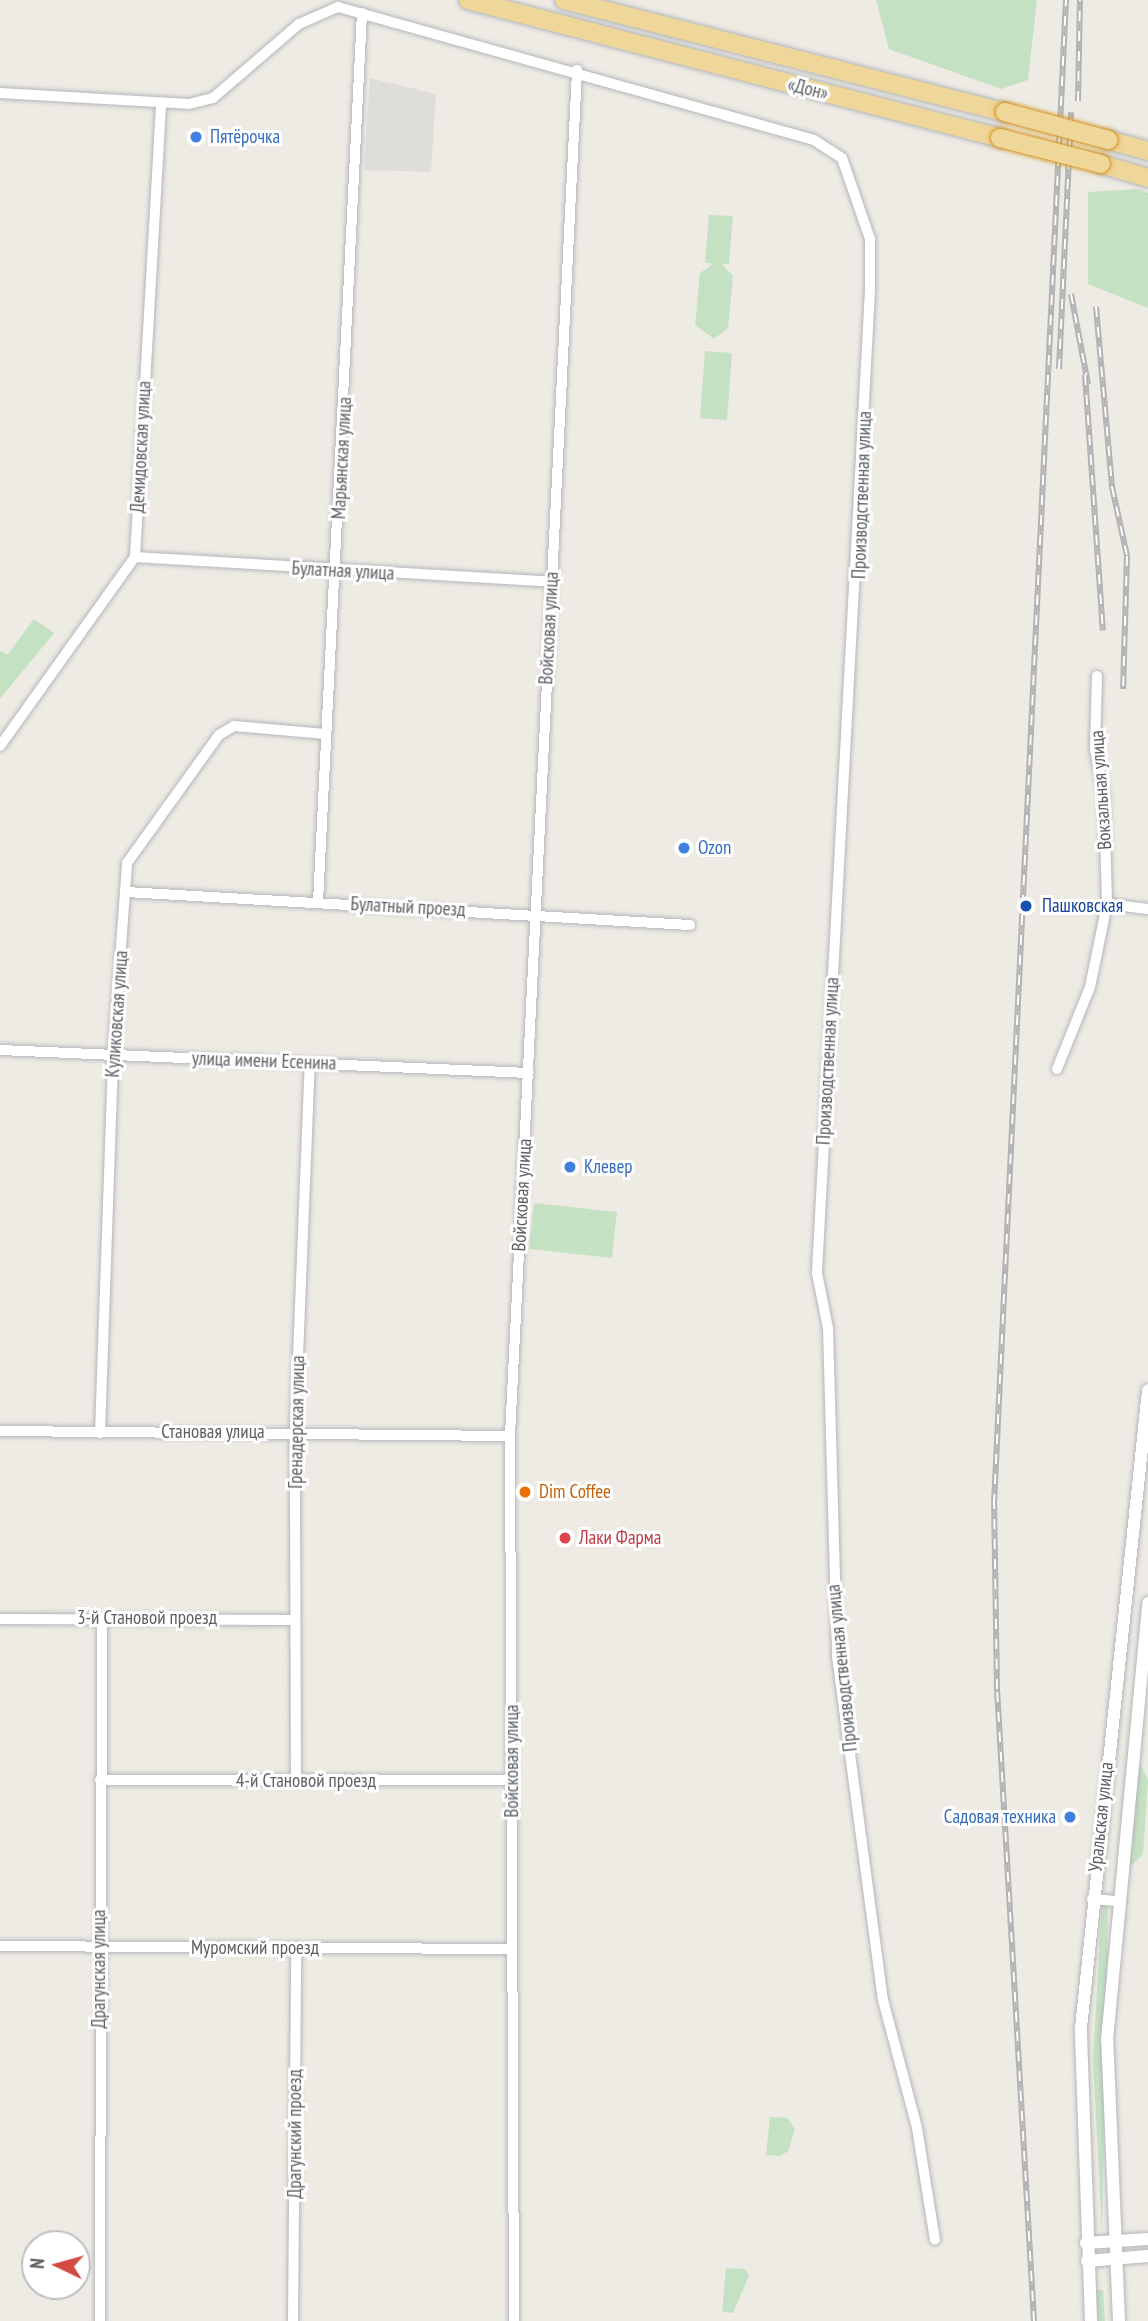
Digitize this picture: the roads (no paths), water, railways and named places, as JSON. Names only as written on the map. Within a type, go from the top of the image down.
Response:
[{"type":"highway","name":"«Дон»","points":[[468,0],[1148,178]]},
{"type":"highway","name":"«Дон»","points":[[564,0],[1148,151]]},
{"type":"main road","name":"Уральская улица","points":[[1090,2321],[1080,2085],[1092,1899],[1148,1391]]},
{"type":"main road","name":"Уральская улица","points":[[1119,2321],[1107,2040],[1116,1901],[1148,1603]]},
{"type":"main road","points":[[1087,2243],[1148,2239]]},
{"type":"main road","points":[[1087,2261],[1148,2256]]},
{"type":"street","points":[[0,93],[161,104],[213,98],[316,14],[338,7],[578,70]]},
{"type":"street","name":"Марьянская улица","points":[[318,902],[362,13]]},
{"type":"street","name":"Войсковая улица","points":[[514,2321],[510,1436],[578,70]]},
{"type":"street","name":"Производственная улица","points":[[578,70],[834,149],[870,239],[858,585],[817,1273],[828,1328],[837,1656],[883,2000],[917,2128],[935,2240]]},
{"type":"street","name":"Демидовская улица","points":[[135,557],[161,104]]},
{"type":"street","points":[[0,746],[135,557]]},
{"type":"street","name":"Булатная улица","points":[[135,557],[551,582]]},
{"type":"street","name":"Вокзальная улица","points":[[1058,1069],[1090,987],[1107,904],[1104,795],[1095,749],[1097,676]]},
{"type":"street","name":"Куликовская улица","points":[[100,1433],[113,1055],[127,863],[219,735],[234,726],[326,734]]},
{"type":"street","name":"Булатный проезд","points":[[125,892],[536,913],[690,925]]},
{"type":"street","points":[[1107,904],[1148,909]]},
{"type":"street","name":"улица имени Есенина","points":[[0,1050],[528,1073]]},
{"type":"street","name":"Гренадерская улица","points":[[296,1781],[295,1432],[310,1063]]},
{"type":"street","name":"Становая улица","points":[[0,1431],[510,1436]]},
{"type":"street","name":"Драгунская улица","points":[[100,2321],[102,1618]]},
{"type":"street","name":"3-й Становой проезд","points":[[0,1619],[295,1620]]},
{"type":"street","name":"4-й Становой проезд","points":[[100,1780],[512,1780]]},
{"type":"street","points":[[1092,1899],[1116,1901]]},
{"type":"street","name":"Муромский проезд","points":[[0,1946],[511,1949]]},
{"type":"street","name":"Драгунский проезд","points":[[293,2321],[296,1947]]},
{"type":"railway","points":[[1034,2321],[997,1689],[994,1504],[1066,0]]},
{"type":"railway","points":[[1078,101],[1080,0]]},
{"type":"railway","points":[[1059,369],[1071,112]]},
{"type":"railway","points":[[1071,294],[1088,384]]},
{"type":"railway","points":[[1096,307],[1112,487],[1127,556],[1123,689]]},
{"type":"railway","points":[[1085,375],[1103,630]]},
{"type":"place","name":"Пятёрочка","points":[[196,137]]},
{"type":"place","name":"Ozon","points":[[684,848]]},
{"type":"place","name":"Пашковская","points":[[1026,906]]},
{"type":"place","name":"Клевер","points":[[570,1167]]},
{"type":"place","name":"Dim Coffee","points":[[525,1492]]},
{"type":"place","name":"Лаки Фарма","points":[[565,1538]]},
{"type":"place","name":"Садовая техника","points":[[1070,1817]]}]
